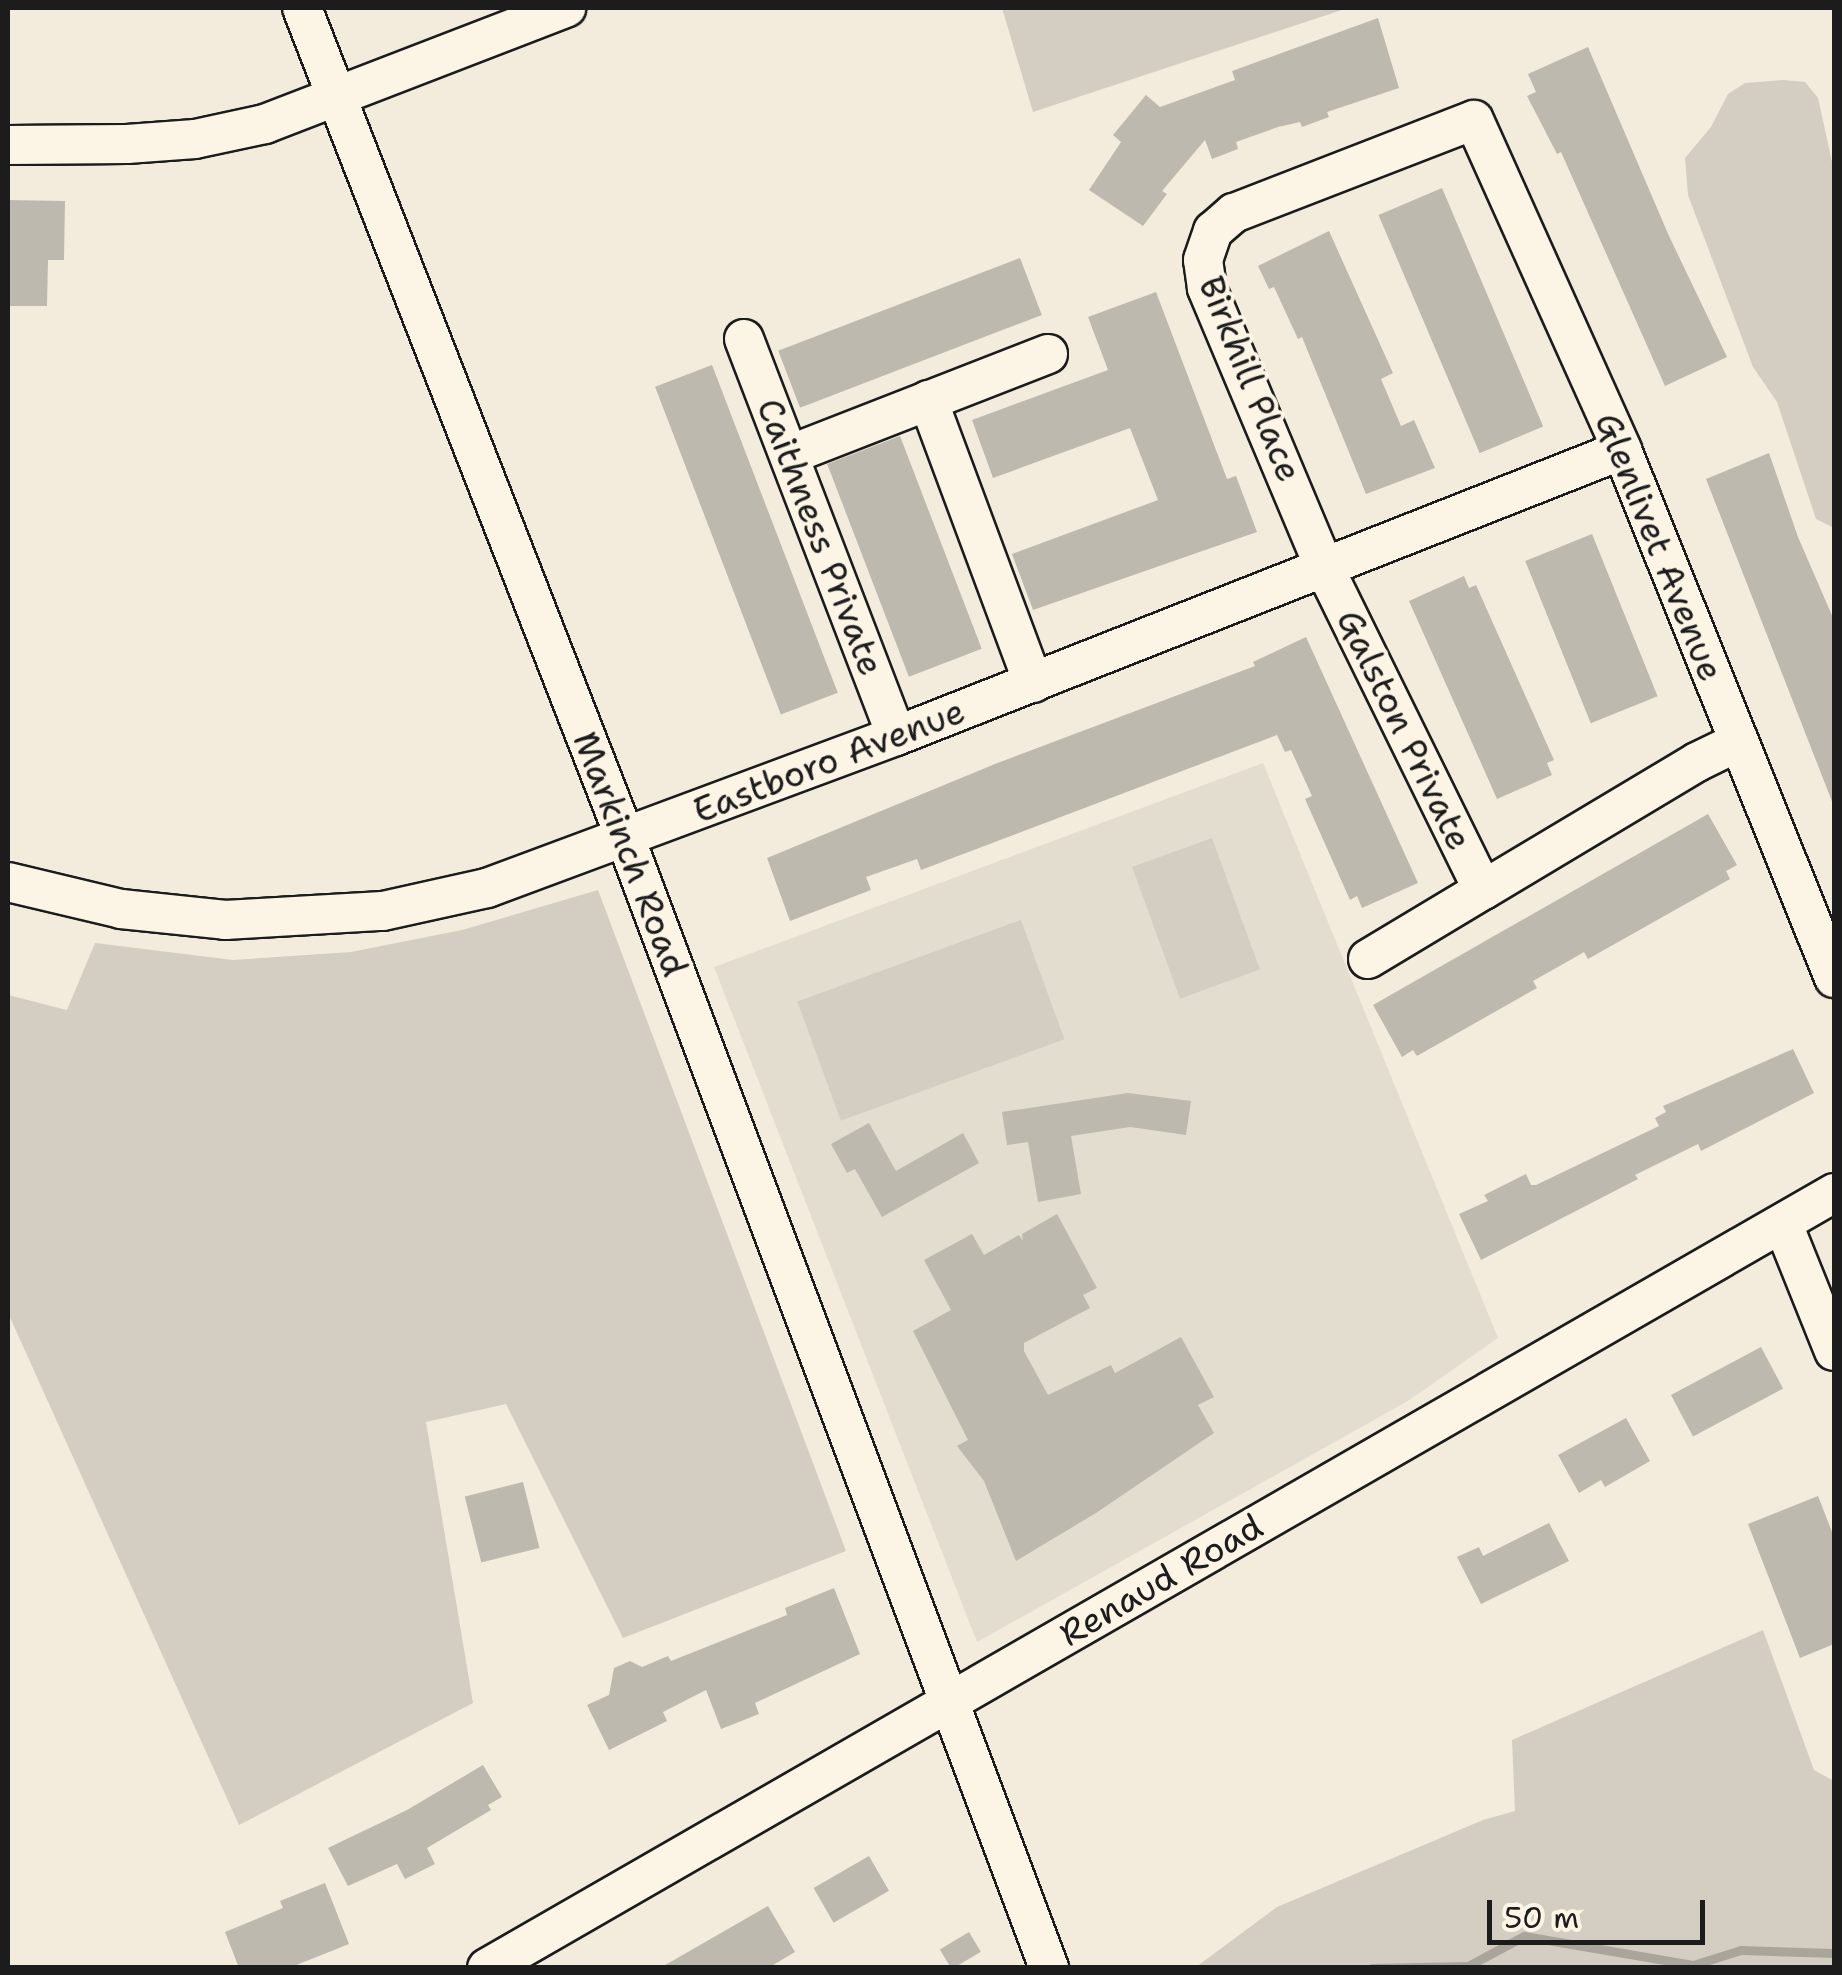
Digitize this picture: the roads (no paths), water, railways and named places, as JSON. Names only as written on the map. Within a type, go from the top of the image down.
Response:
[{"type":"street","name":"Markinch Road","points":[[302,8],[626,840],[1048,1968]]},
{"type":"street","points":[[8,144],[127,144],[194,139],[265,124],[566,8]]},
{"type":"street","name":"Glenlivet Avenue","points":[[1474,120],[1622,450],[1834,978]]},
{"type":"street","name":"Birkhill Place","points":[[1325,568],[1208,288],[1203,260],[1212,232],[1234,213],[1474,120]]},
{"type":"street","name":"Caithness Private","points":[[744,339],[896,736]]},
{"type":"street","points":[[789,455],[1048,354]]},
{"type":"street","points":[[928,400],[1033,683]]},
{"type":"street","name":"Eastboro Avenue","points":[[8,882],[121,909],[226,920],[383,911],[487,888],[626,840],[896,736],[1622,450]]},
{"type":"street","name":"Galston Private","points":[[1325,568],[1483,890]]},
{"type":"street","name":"Galston Private","points":[[1368,959],[1697,762],[1738,742]]},
{"type":"street","name":"Renaud Road","points":[[487,1968],[1834,1193]]},
{"type":"street","points":[[1784,1224],[1834,1351]]},
{"type":"waterway","points":[[1372,1968],[1468,1966],[1524,1936],[1693,1965],[1741,1950],[1834,1953]]}]
